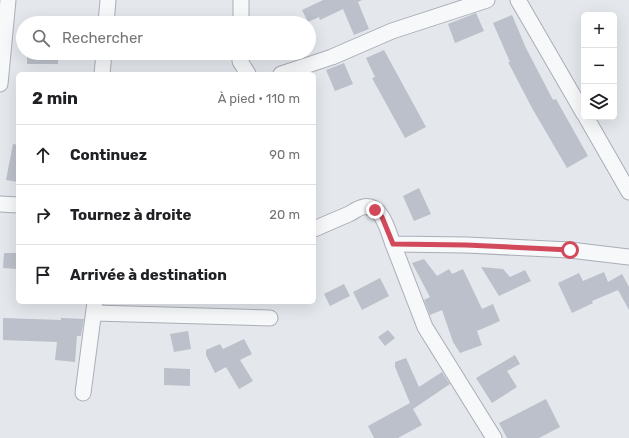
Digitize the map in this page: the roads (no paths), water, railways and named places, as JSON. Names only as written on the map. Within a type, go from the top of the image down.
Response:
[{"type":"street","points":[[0,84],[8,0]]},
{"type":"street","points":[[107,16],[108,0]]},
{"type":"street","points":[[241,0],[241,16]]},
{"type":"street","points":[[287,72],[332,57],[392,31],[487,0]]},
{"type":"street","points":[[518,0],[581,109]]},
{"type":"street","points":[[102,72],[103,60]]},
{"type":"street","points":[[240,60],[247,72]]},
{"type":"street","points":[[588,120],[629,192]]},
{"type":"street","points":[[0,204],[16,205]]},
{"type":"street","points":[[316,228],[350,214],[361,207],[369,206],[382,217],[425,328],[494,438]]},
{"type":"street","points":[[393,244],[466,245],[570,250],[629,257]]},
{"type":"street","points":[[84,393],[94,307],[270,318]]}]
